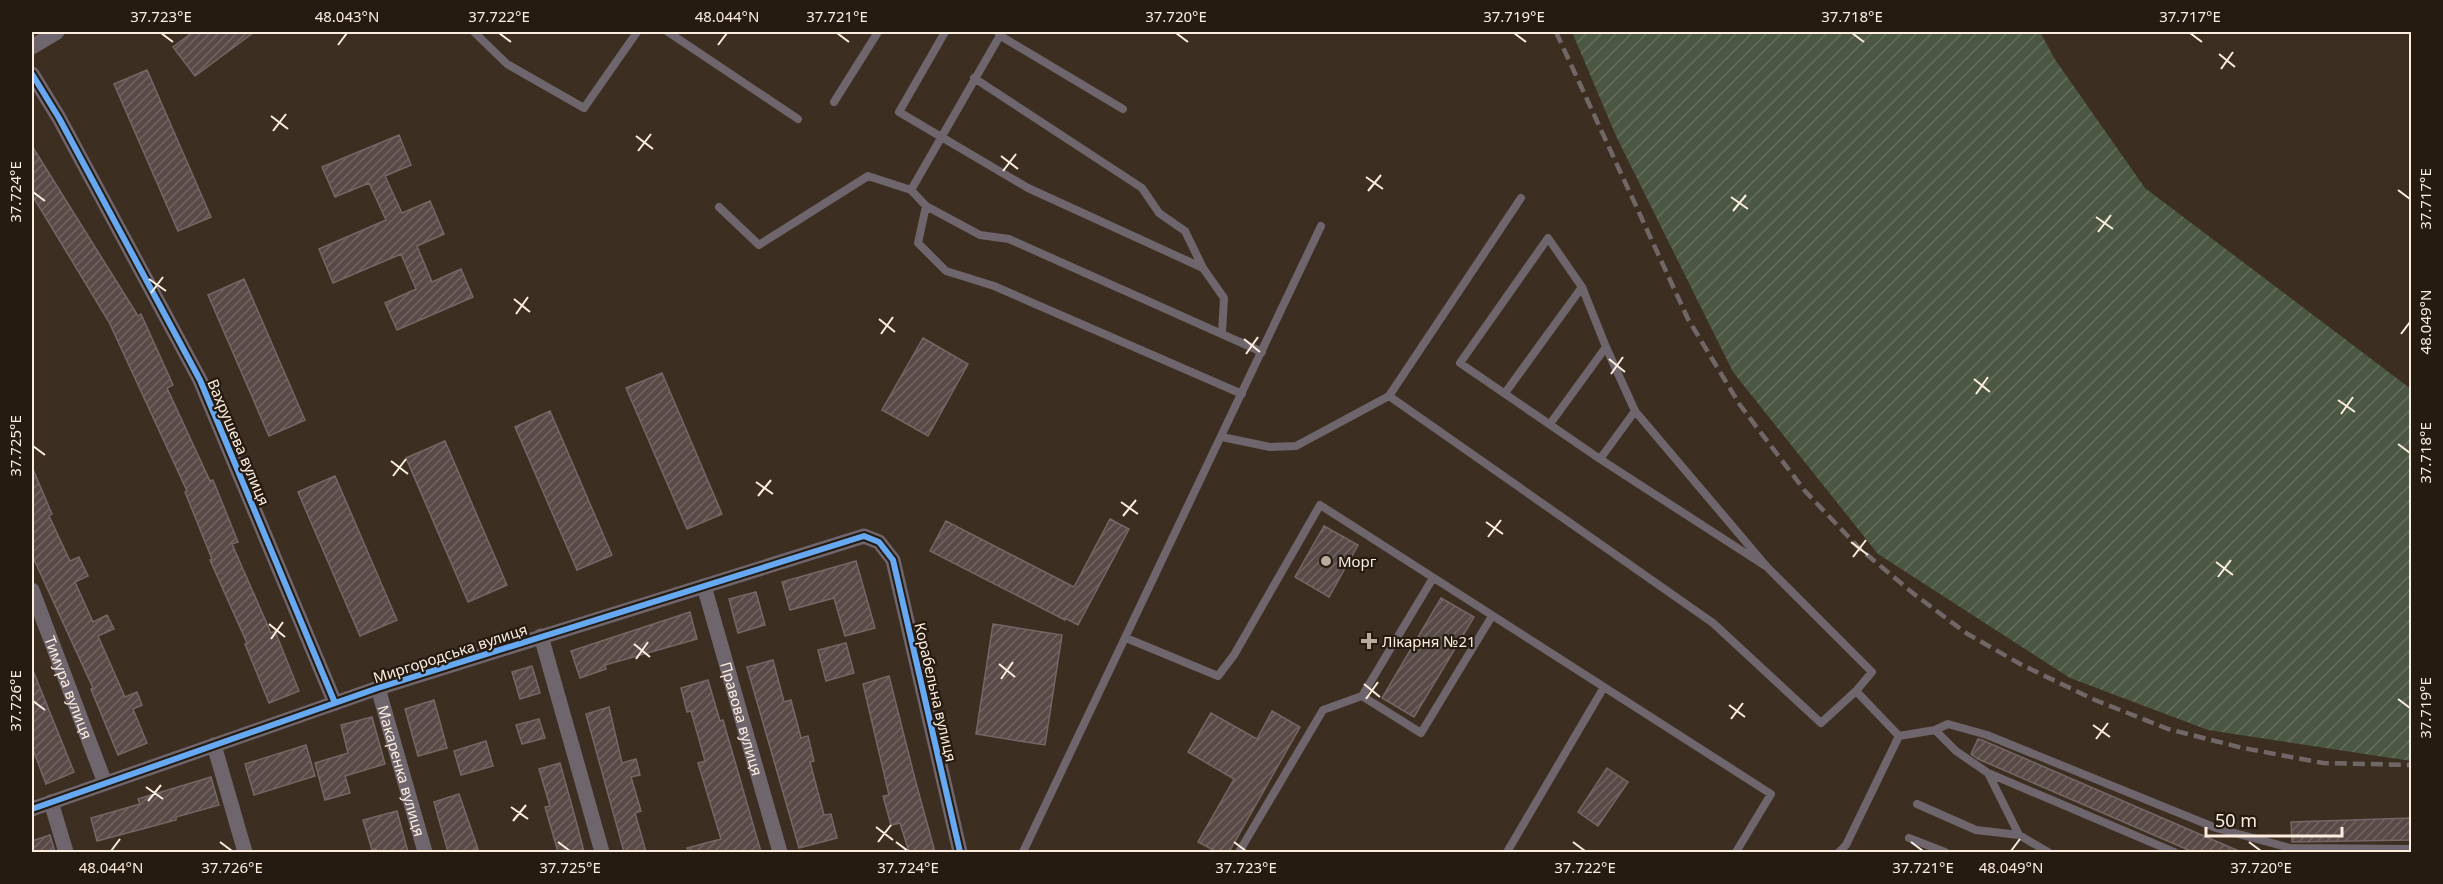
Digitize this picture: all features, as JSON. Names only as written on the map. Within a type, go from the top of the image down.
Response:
[{"type":"street","points":[[32,47],[57,32]]},
{"type":"street","name":"Вахрушева вулиця","points":[[32,74],[59,118],[200,380],[335,703]]},
{"type":"street","name":"Миргородська вулиця","points":[[32,809],[378,688],[541,636],[864,536],[879,542]]},
{"type":"street","name":"Корабельна вулиця","points":[[879,542],[893,560],[960,852]]},
{"type":"street","name":"Правова вулиця","points":[[704,586],[780,852]]},
{"type":"street","name":"Тимура вулиця","points":[[32,591],[105,783]]},
{"type":"street","points":[[541,636],[602,852]]},
{"type":"street","name":"Макаренка вулиця","points":[[378,688],[425,852]]},
{"type":"street","points":[[214,745],[245,852]]},
{"type":"street","points":[[51,802],[66,852]]},
{"type":"lane","points":[[474,32],[507,64],[584,108],[637,32]]},
{"type":"lane","points":[[669,32],[798,119]]},
{"type":"lane","points":[[834,102],[878,32]]},
{"type":"lane","points":[[945,32],[899,112],[1028,188],[1203,268]]},
{"type":"lane","points":[[911,190],[1000,33],[1122,109]]},
{"type":"lane","points":[[974,78],[1142,188],[1159,213],[1185,231],[1203,268],[1224,298],[1222,333]]},
{"type":"lane","points":[[719,207],[759,245],[868,176],[911,190],[926,206],[980,235],[1009,239],[1262,352]]},
{"type":"lane","points":[[1222,437],[1270,447],[1296,446],[1389,396],[1521,198]]},
{"type":"lane","points":[[926,206],[918,243],[946,271],[994,286],[1242,394]]},
{"type":"lane","points":[[1023,852],[1321,226]]},
{"type":"lane","points":[[1389,396],[1713,623],[1821,723],[1857,691],[1872,672],[1767,567],[1635,411],[1582,287],[1548,237],[1460,363],[1600,459],[1767,567]]},
{"type":"lane","points":[[1505,393],[1582,287]]},
{"type":"lane","points":[[1550,424],[1606,347]]},
{"type":"lane","points":[[1600,459],[1635,411]]},
{"type":"lane","points":[[1126,638],[1218,676],[1234,655],[1320,505],[1771,794],[1736,852]]},
{"type":"lane","points":[[1239,852],[1323,710],[1362,696],[1433,578]]},
{"type":"lane","points":[[1362,696],[1420,733],[1492,616]]},
{"type":"lane","points":[[1507,852],[1604,687]]},
{"type":"lane","points":[[1857,691],[1899,736]]},
{"type":"lane","points":[[1899,736],[1935,730],[1948,724],[1987,735],[2216,828],[2290,848],[2412,849]]},
{"type":"lane","points":[[1935,730],[1956,751],[1988,773],[2174,852]]},
{"type":"lane","points":[[1839,852],[1846,845],[1899,736]]},
{"type":"lane","points":[[1988,773],[2019,835]]},
{"type":"lane","points":[[1917,804],[1976,830],[2019,835],[2048,852]]},
{"type":"lane","points":[[1909,838],[1946,852]]},
{"type":"green space","points":[[1572,32],[2040,32],[2056,61],[2145,188],[2411,389],[2411,761],[2208,730],[2070,678],[1878,554],[1733,372],[1616,136]]},
{"type":"building","points":[[193,32],[254,32],[195,76],[173,47]]},
{"type":"building","points":[[147,70],[211,217],[178,231],[114,84]]},
{"type":"building","points":[[399,135],[411,165],[385,176],[402,213],[430,201],[444,234],[417,246],[432,282],[461,269],[473,297],[397,330],[385,303],[416,289],[401,254],[333,283],[319,249],[386,220],[369,183],[335,197],[322,167]]},
{"type":"building","points":[[32,146],[138,316],[141,314],[173,385],[167,388],[210,481],[213,480],[238,542],[232,544],[271,633],[275,631],[299,691],[269,703],[245,644],[247,643],[210,560],[212,559],[185,492],[187,491],[109,322],[32,195]]},
{"type":"building","points":[[244,279],[305,420],[269,436],[208,295]]},
{"type":"building","points":[[923,338],[968,364],[928,436],[882,410]]},
{"type":"building","points":[[662,373],[722,514],[687,529],[626,388]]},
{"type":"building","points":[[550,411],[612,555],[577,570],[515,427]]},
{"type":"building","points":[[445,441],[507,585],[468,602],[406,458]]},
{"type":"building","points":[[32,467],[52,514],[49,516],[70,561],[79,557],[88,576],[75,582],[93,622],[107,615],[114,629],[98,636],[125,697],[137,692],[142,705],[133,709],[147,743],[118,755],[91,689],[93,688],[32,555]]},
{"type":"building","points":[[335,476],[397,620],[360,636],[298,492]]},
{"type":"building","points":[[1110,519],[1129,529],[1078,625],[930,551],[946,521],[1074,587]]},
{"type":"building","name":"Морг","points":[[1324,526],[1358,545],[1329,597],[1295,577]]},
{"type":"building","points":[[856,561],[875,628],[845,636],[834,598],[790,610],[782,582]]},
{"type":"building","points":[[756,592],[765,625],[738,633],[729,599]]},
{"type":"building","points":[[1441,598],[1474,617],[1414,717],[1382,698]]},
{"type":"building","points":[[690,612],[697,639],[605,665],[606,669],[580,678],[571,651]]},
{"type":"building","points":[[993,624],[1062,635],[1045,745],[976,734]]},
{"type":"building","points":[[846,643],[854,673],[826,681],[818,650]]},
{"type":"building","points":[[773,660],[784,702],[791,700],[801,738],[808,736],[814,761],[810,762],[824,815],[831,814],[837,838],[799,848],[747,667]]},
{"type":"building","points":[[532,666],[540,693],[520,699],[512,672]]},
{"type":"building","points":[[32,668],[74,772],[46,784],[32,747]]},
{"type":"building","points":[[889,676],[935,852],[909,852],[900,823],[891,825],[883,796],[889,795],[863,684]]},
{"type":"building","points":[[708,680],[720,721],[723,720],[761,852],[688,852],[687,848],[721,839],[698,763],[705,761],[691,711],[687,712],[681,688]]},
{"type":"building","points":[[434,700],[447,748],[418,756],[405,709]]},
{"type":"building","points":[[609,707],[622,763],[636,759],[640,775],[631,777],[641,811],[635,813],[646,852],[624,852],[586,714]]},
{"type":"building","points":[[1272,711],[1300,727],[1229,852],[1217,852],[1198,842],[1234,779],[1188,752],[1211,713],[1257,739]]},
{"type":"building","points":[[372,717],[385,764],[345,776],[350,793],[325,800],[315,763],[348,753],[341,725]]},
{"type":"building","points":[[539,719],[545,738],[522,744],[516,725]]},
{"type":"building","points":[[1978,739],[2241,852],[2193,852],[1978,759],[1971,754]]},
{"type":"building","points":[[486,741],[493,766],[461,775],[454,751]]},
{"type":"building","points":[[306,745],[315,776],[254,795],[245,764]]},
{"type":"building","points":[[560,763],[584,852],[558,852],[545,807],[550,806],[539,769]]},
{"type":"building","points":[[1607,768],[1628,782],[1598,826],[1578,812]]},
{"type":"building","points":[[211,777],[219,805],[176,817],[176,820],[97,841],[91,818],[140,804],[138,799]]},
{"type":"building","points":[[459,794],[478,849],[467,852],[448,852],[434,802]]},
{"type":"building","points":[[397,811],[408,852],[372,850],[363,820]]},
{"type":"building","points":[[2412,818],[2412,840],[2292,842],[2291,822]]},
{"type":"building","points":[[50,835],[55,852],[32,852],[32,841]]},
{"type":"railway","points":[[1556,32],[1688,319],[1740,405],[1805,491],[1860,549],[1966,633],[2022,665],[2095,700],[2168,729],[2243,748],[2323,763],[2412,765]]},
{"type":"cycle path","points":[[32,74],[59,118],[200,380],[335,703]]},
{"type":"cycle path","points":[[32,809],[378,688],[864,536],[879,542],[893,560],[960,852]]},
{"type":"place","name":"Морг","points":[[1326,561]]},
{"type":"place","name":"Лікарня №21","points":[[1369,641]]}]
